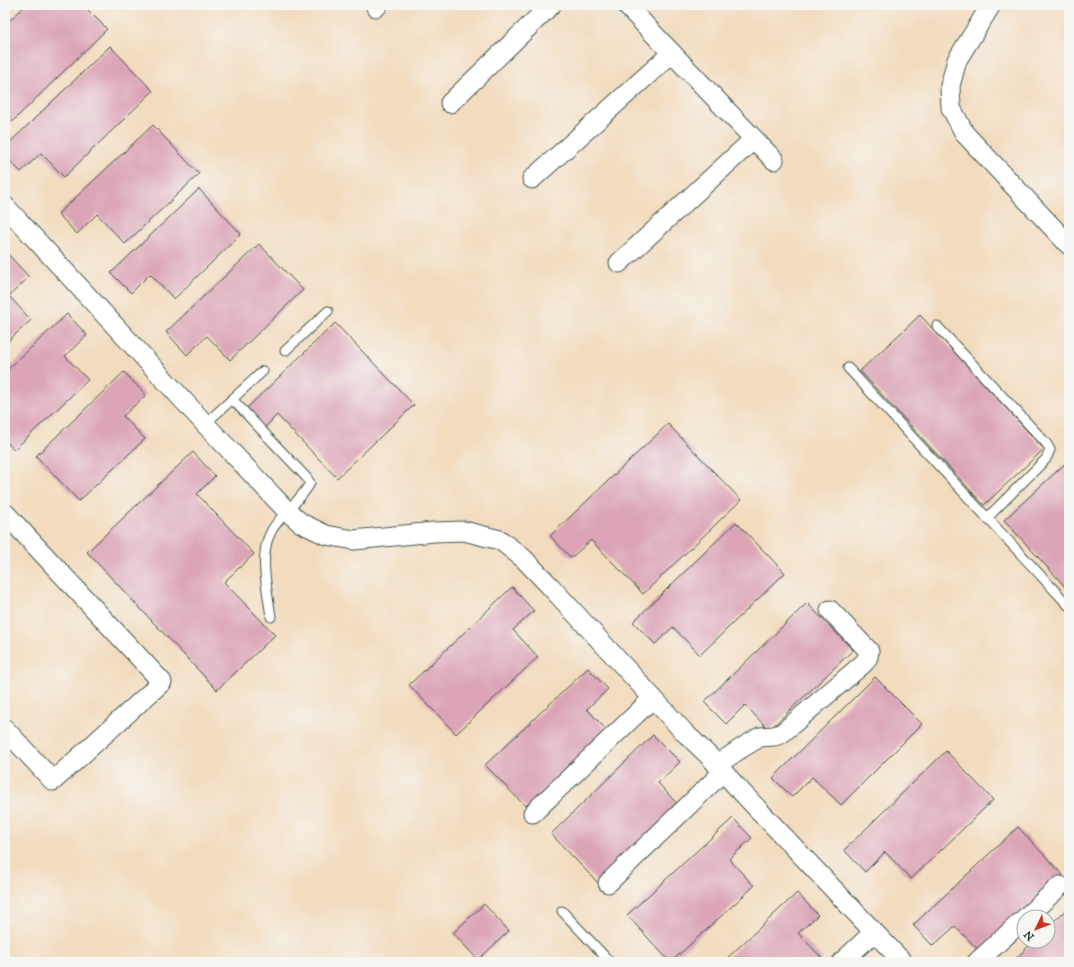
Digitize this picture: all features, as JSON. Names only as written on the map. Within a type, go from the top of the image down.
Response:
[{"type":"street","points":[[450,103],[551,5]]},
{"type":"street","points":[[626,5],[774,160]]},
{"type":"street","points":[[990,5],[957,60],[950,86],[951,108],[965,134],[1069,245]]},
{"type":"street","points":[[532,179],[672,53]]},
{"type":"street","points":[[619,263],[754,139]]},
{"type":"street","points":[[5,206],[205,424],[287,511],[301,523],[326,535],[354,540],[434,532],[464,531],[500,540],[522,558],[550,586],[684,732],[720,768],[903,962]]},
{"type":"street","points":[[5,513],[162,682],[53,781],[5,730]]},
{"type":"street","points":[[608,883],[720,768],[740,750],[760,737],[782,734],[864,663],[869,652],[830,610]]},
{"type":"street","points":[[533,813],[653,698]]},
{"type":"street","points":[[1035,909],[1060,886]]},
{"type":"street","points":[[977,962],[1016,926]]},
{"type":"street","points":[[842,962],[874,932]]},
{"type":"lane","points":[[285,351],[328,311]]},
{"type":"lane","points":[[937,326],[1046,443],[1050,450],[1046,460],[987,518]]},
{"type":"lane","points":[[848,368],[1069,606]]},
{"type":"lane","points":[[205,424],[263,371]]},
{"type":"lane","points":[[232,399],[310,483],[305,492],[287,511],[271,532],[266,544],[264,562],[271,618]]},
{"type":"lane","points":[[562,911],[610,962]]},
{"type":"building","points":[[26,5],[83,5],[107,29],[12,122],[5,115],[5,25]]},
{"type":"building","points":[[110,46],[153,91],[64,177],[41,153],[21,172],[5,156],[5,147]]},
{"type":"building","points":[[153,125],[199,174],[125,244],[97,214],[77,234],[58,214]]},
{"type":"building","points":[[199,189],[241,234],[174,299],[150,274],[131,293],[111,273]]},
{"type":"building","points":[[259,244],[303,290],[230,360],[207,336],[187,355],[166,332]]},
{"type":"building","points":[[6,252],[29,277],[9,296],[31,320],[5,344],[5,254]]},
{"type":"building","points":[[67,314],[87,335],[65,356],[88,380],[14,450],[5,440],[5,372]]},
{"type":"building","points":[[920,315],[1044,449],[984,505],[860,371]]},
{"type":"building","points":[[335,323],[414,405],[337,478],[277,415],[264,428],[246,409]]},
{"type":"building","points":[[124,372],[146,395],[123,416],[145,439],[79,501],[36,456]]},
{"type":"building","points":[[668,424],[741,500],[643,594],[591,540],[571,558],[550,536]]},
{"type":"building","points":[[193,452],[215,476],[197,494],[254,554],[224,582],[275,635],[217,690],[87,552]]},
{"type":"building","points":[[1069,460],[1069,591],[1004,520]]},
{"type":"building","points":[[736,522],[785,573],[700,655],[673,627],[655,644],[633,622]]},
{"type":"building","points":[[512,587],[534,611],[513,630],[538,657],[456,734],[409,685]]},
{"type":"building","points":[[807,603],[853,650],[769,730],[745,705],[726,724],[704,702]]},
{"type":"building","points":[[588,668],[608,689],[587,709],[611,735],[530,811],[485,765]]},
{"type":"building","points":[[875,677],[922,724],[841,805],[812,777],[792,797],[773,778]]},
{"type":"building","points":[[653,735],[680,762],[658,783],[681,808],[601,886],[551,834]]},
{"type":"building","points":[[946,751],[993,800],[911,879],[885,852],[865,872],[844,850]]},
{"type":"building","points":[[733,818],[752,838],[729,859],[754,886],[670,962],[627,915]]},
{"type":"building","points":[[1018,827],[1063,875],[1026,909],[1016,909],[1016,919],[980,952],[955,926],[933,946],[913,925]]},
{"type":"building","points":[[797,893],[818,915],[798,933],[823,959],[819,962],[723,962]]},
{"type":"building","points":[[484,904],[509,931],[478,960],[453,933]]},
{"type":"building","points":[[1069,907],[1069,962],[1012,962],[1026,949],[1056,949],[1056,919]]}]
